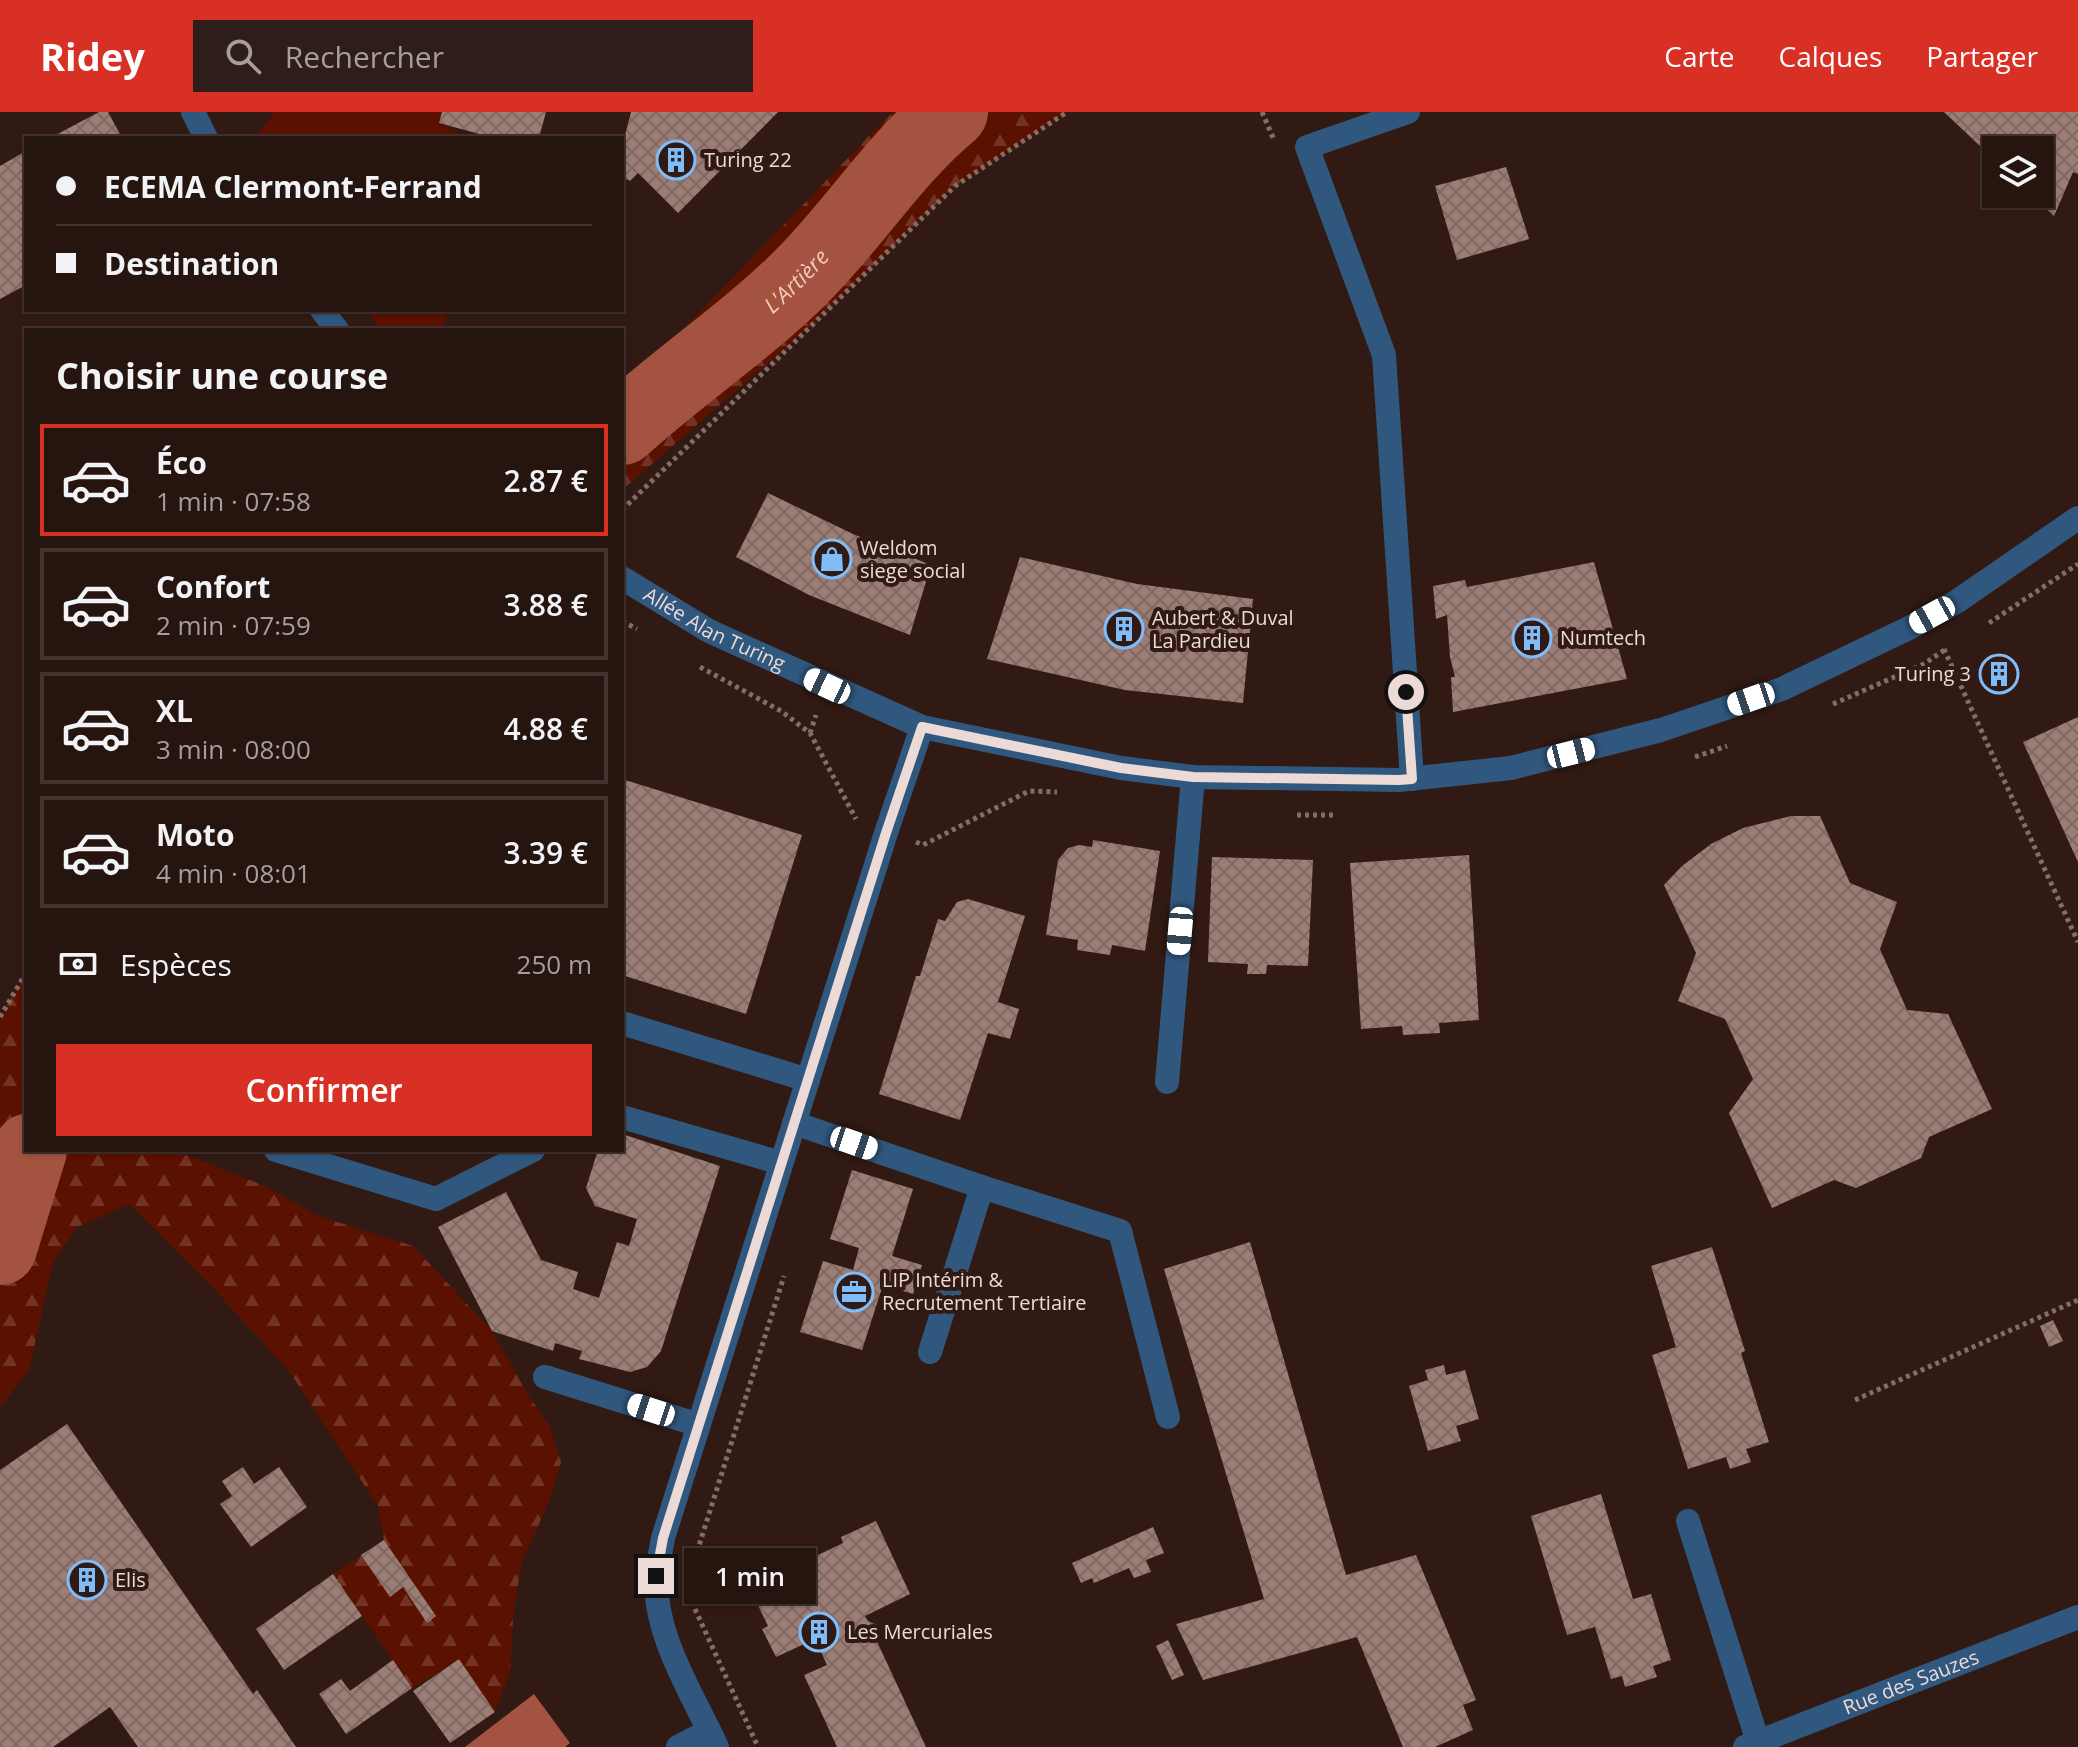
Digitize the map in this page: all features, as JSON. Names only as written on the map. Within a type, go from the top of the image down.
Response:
[{"type":"street","points":[[193,112],[205,136]]},
{"type":"street","points":[[1408,112],[1307,147],[1384,355],[1412,779]]},
{"type":"street","name":"Allée Alan Turing","points":[[624,579],[709,631],[922,727],[1121,768],[1193,777],[1412,779],[1511,768],[1661,730],[1782,689],[1956,602],[2078,518]]},
{"type":"street","points":[[678,1747],[713,1739],[668,1643],[659,1611],[656,1576],[663,1538],[922,727]]},
{"type":"street","points":[[1167,1082],[1193,777]]},
{"type":"street","points":[[624,1024],[808,1080]]},
{"type":"street","points":[[624,1118],[781,1163]]},
{"type":"street","points":[[794,1123],[1120,1231],[1168,1417]]},
{"type":"street","points":[[283,1152],[436,1199],[529,1152]]},
{"type":"street","points":[[930,1352],[982,1187]]},
{"type":"street","points":[[545,1377],[699,1425]]},
{"type":"street","points":[[1688,1521],[1752,1744]]},
{"type":"street","name":"Rue des Sauzes","points":[[1752,1744],[2078,1617]]},
{"type":"path","points":[[624,508],[955,186],[1067,112]]},
{"type":"path","points":[[1944,649],[2078,942]]},
{"type":"path","points":[[0,1017],[24,976]]},
{"type":"path","points":[[1855,1400],[2078,1300]]},
{"type":"path","points":[[696,1555],[707,1519]]},
{"type":"path","points":[[693,1594],[696,1610],[758,1747]]},
{"type":"green space","points":[[275,112],[442,112],[439,123],[465,136],[257,136]]},
{"type":"green space","points":[[892,112],[1067,112],[955,186],[822,316],[624,488],[624,382],[628,387]]},
{"type":"green space","points":[[368,312],[448,312],[443,328],[380,328]]},
{"type":"green space","points":[[24,976],[24,1152],[179,1152],[267,1187],[318,1216],[413,1246],[492,1331],[549,1425],[561,1462],[549,1501],[521,1564],[510,1672],[495,1712],[459,1659],[412,1688],[333,1574],[384,1540],[378,1506],[289,1371],[130,1204],[77,1227],[53,1262],[29,1370],[0,1407],[0,1017]]},
{"type":"shaded area","points":[[534,1694],[570,1743],[565,1747],[465,1747]]},
{"type":"building","points":[[99,112],[108,112],[121,136],[54,136]]},
{"type":"building","points":[[442,112],[546,112],[540,136],[487,136],[439,123]]},
{"type":"building","name":"Turing 22","points":[[631,112],[778,112],[678,213],[638,173],[630,181],[624,178],[624,139]]},
{"type":"building","points":[[1944,112],[2078,112],[2078,174],[2073,172],[2054,216],[2046,208],[2054,208],[2054,136],[1982,136],[1982,148]]},
{"type":"building","points":[[24,152],[24,286],[0,299],[0,166]]},
{"type":"building","points":[[1506,167],[1529,239],[1457,260],[1435,186]]},
{"type":"building","points":[[768,493],[853,534],[931,565],[910,635],[809,595],[736,557]]},
{"type":"building","name":"Aubert & Duval La Pardieu","points":[[1020,557],[1137,584],[1253,599],[1243,703],[1125,690],[987,659]]},
{"type":"building","name":"Numtech","points":[[1594,562],[1627,679],[1453,712],[1451,677],[1455,677],[1447,615],[1436,619],[1433,586],[1465,580],[1467,587]]},
{"type":"building","name":"Turing 3","points":[[2000,660],[2011,681],[1997,688],[1987,666]]},
{"type":"building","points":[[2078,717],[2078,862],[2023,742]]},
{"type":"building","points":[[624,780],[802,835],[746,1014],[624,976]]},
{"type":"building","points":[[1791,816],[1820,816],[1850,883],[1897,902],[1880,949],[1907,1010],[1948,1014],[1992,1109],[1929,1137],[1921,1158],[1856,1188],[1834,1180],[1772,1208],[1729,1113],[1753,1079],[1725,1019],[1678,1001],[1696,953],[1664,885],[1682,866],[1711,844],[1743,828]]},
{"type":"building","points":[[1093,840],[1160,851],[1145,951],[1112,945],[1110,955],[1077,950],[1078,940],[1046,935],[1058,860],[1068,848],[1079,845],[1092,847]]},
{"type":"building","points":[[1469,855],[1479,1020],[1439,1023],[1440,1033],[1403,1035],[1402,1026],[1361,1029],[1350,863]]},
{"type":"building","points":[[1212,857],[1313,860],[1308,966],[1267,965],[1266,974],[1247,974],[1248,964],[1208,962]]},
{"type":"building","points":[[968,899],[1025,916],[998,1002],[1019,1009],[1010,1039],[988,1033],[960,1120],[879,1094],[916,976],[920,976],[938,919],[945,921],[957,902]]},
{"type":"building","points":[[624,1135],[720,1166],[661,1351],[647,1367],[630,1372],[579,1359],[582,1351],[555,1343],[553,1351],[492,1331],[438,1227],[506,1192],[541,1260],[578,1272],[573,1289],[599,1298],[617,1242],[629,1246],[637,1219],[595,1206],[586,1188],[597,1152],[624,1152]]},
{"type":"building","points":[[852,1170],[913,1189],[892,1256],[922,1265],[913,1294],[883,1285],[862,1350],[800,1332],[823,1261],[853,1270],[859,1248],[830,1239]]},
{"type":"building","points":[[1250,1242],[1346,1575],[1416,1555],[1476,1700],[1463,1705],[1473,1730],[1435,1747],[1403,1747],[1357,1637],[1203,1680],[1176,1624],[1264,1599],[1164,1269]]},
{"type":"building","points":[[1712,1247],[1745,1351],[1741,1353],[1769,1442],[1746,1449],[1751,1462],[1730,1469],[1726,1457],[1688,1469],[1652,1355],[1676,1347],[1651,1266]]},
{"type":"building","points":[[2053,1320],[2063,1341],[2049,1347],[2040,1326]]},
{"type":"building","points":[[1444,1365],[1446,1375],[1465,1370],[1479,1419],[1456,1426],[1461,1441],[1428,1451],[1409,1386],[1428,1380],[1425,1370]]},
{"type":"building","name":"Elis","points":[[67,1424],[253,1694],[257,1690],[296,1747],[138,1747],[110,1707],[53,1747],[0,1747],[0,1470]]},
{"type":"building","points":[[243,1467],[254,1484],[279,1467],[307,1507],[251,1547],[220,1504],[232,1496],[222,1481]]},
{"type":"building","points":[[1601,1494],[1633,1599],[1651,1594],[1671,1660],[1653,1666],[1657,1677],[1625,1687],[1622,1676],[1611,1679],[1595,1627],[1567,1635],[1531,1516]]},
{"type":"building","name":"Les Mercuriales","points":[[876,1521],[910,1594],[865,1616],[877,1625],[874,1635],[926,1747],[837,1747],[804,1675],[827,1665],[815,1639],[776,1657],[762,1629],[768,1626],[754,1597],[760,1583],[843,1543],[841,1537]]},
{"type":"building","points":[[1153,1527],[1164,1553],[1146,1560],[1151,1572],[1134,1578],[1129,1568],[1094,1583],[1092,1578],[1081,1583],[1072,1563]]},
{"type":"building","points":[[384,1540],[436,1616],[427,1623],[403,1587],[390,1597],[361,1555]]},
{"type":"building","points":[[333,1574],[362,1616],[284,1670],[256,1629]]},
{"type":"building","points":[[1168,1640],[1184,1675],[1172,1680],[1156,1646]]},
{"type":"building","points":[[459,1659],[495,1712],[450,1743],[413,1691]]},
{"type":"building","points":[[393,1660],[412,1688],[346,1734],[319,1694],[341,1679],[350,1691]]},
{"type":"waterway","name":"L'Artière","points":[[624,426],[799,279],[910,151],[951,112]]},
{"type":"waterway","name":"L'Artière","points":[[0,1248],[29,1152]]},
{"type":"place","name":"Turing 22","points":[[676,160]]},
{"type":"place","name":"Weldom siege social","points":[[832,559]]},
{"type":"place","name":"Aubert & Duval La Pardieu","points":[[1124,629]]},
{"type":"place","name":"Numtech","points":[[1532,638]]},
{"type":"place","name":"Turing 3","points":[[1999,674]]},
{"type":"place","name":"LIP Intérim & Recrutement Tertiaire","points":[[854,1292]]},
{"type":"place","name":"Elis","points":[[87,1580]]},
{"type":"place","name":"Les Mercuriales","points":[[819,1632]]},
{"type":"route","points":[[656,1576],[663,1538],[922,727],[1121,768],[1193,777],[1399,780],[1412,779],[1406,692]]}]
